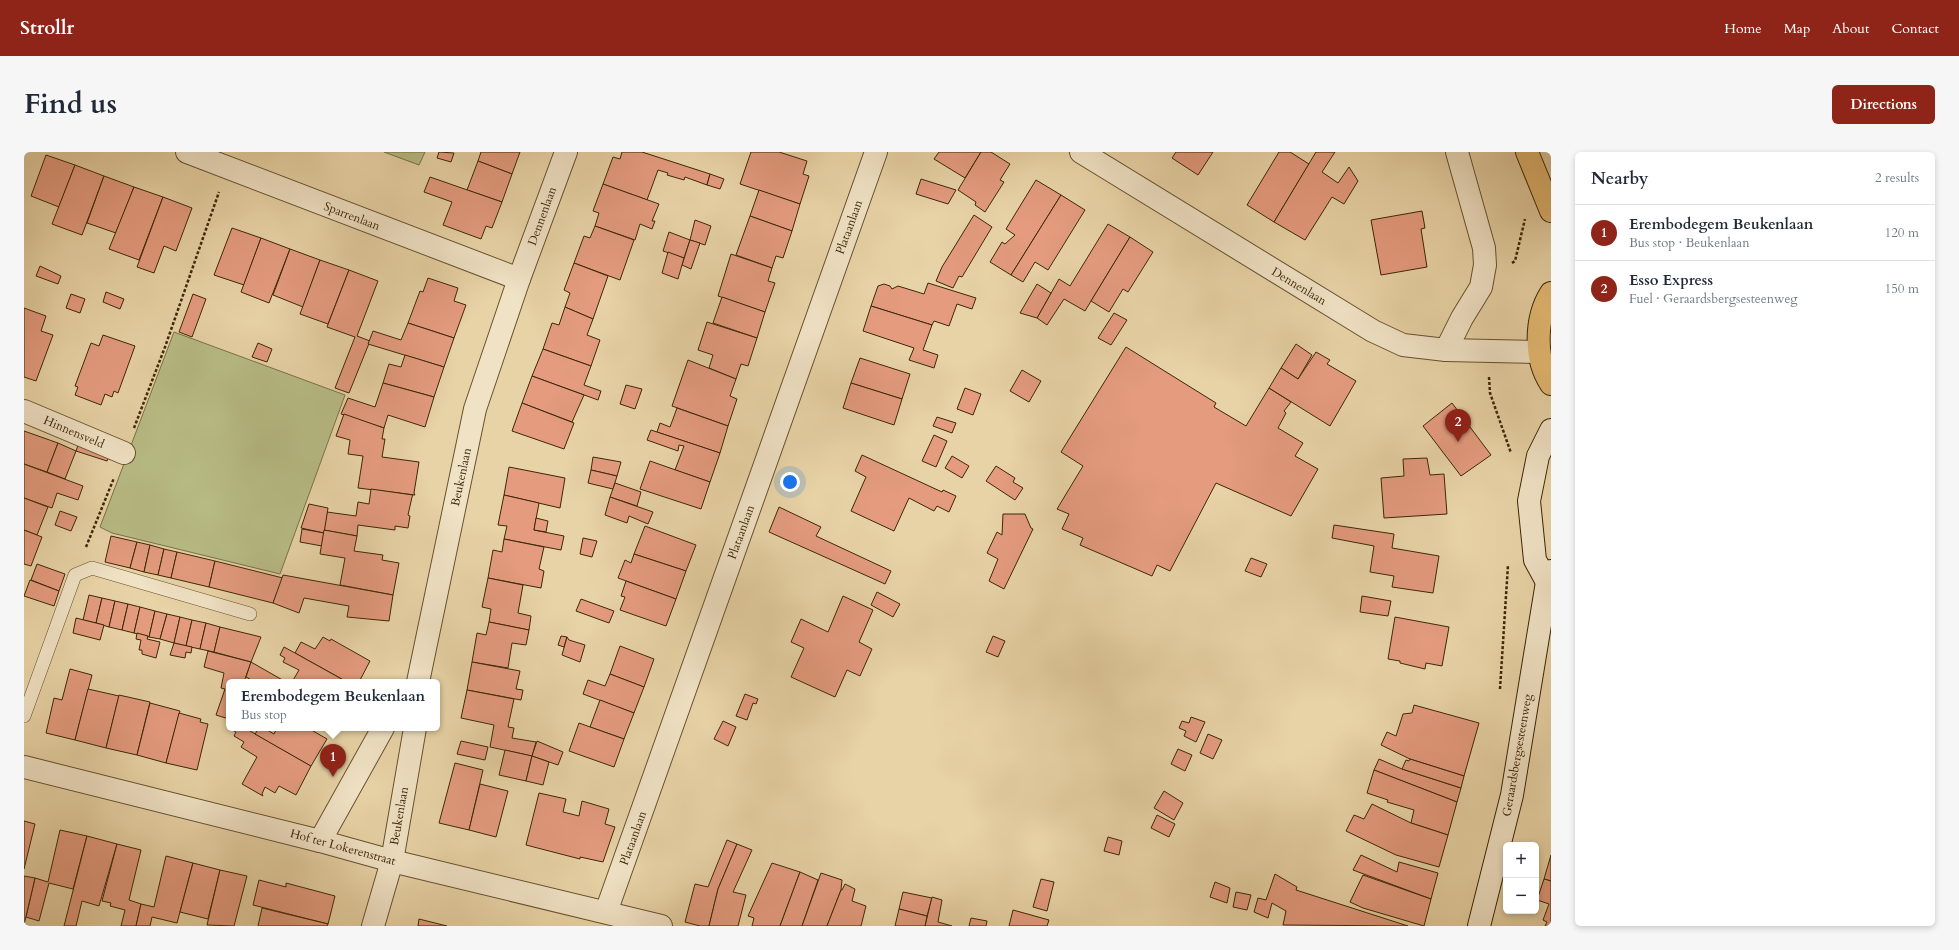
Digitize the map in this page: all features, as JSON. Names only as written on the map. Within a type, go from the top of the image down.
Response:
[{"type":"highway","points":[[1527,152],[1551,211]]},
{"type":"highway","points":[[1551,293],[1539,325],[1539,352],[1551,384]]},
{"type":"street","name":"Sparrenlaan","points":[[186,152],[227,169],[519,279]]},
{"type":"street","name":"Dennenlaan","points":[[519,279],[566,152]]},
{"type":"street","name":"Plataanlaan","points":[[606,912],[876,152]]},
{"type":"street","name":"Dennenlaan","points":[[1081,152],[1373,331],[1402,345],[1446,350],[1539,352]]},
{"type":"street","points":[[1446,350],[1462,318],[1481,287],[1485,265],[1484,248],[1457,152]]},
{"type":"street","name":"Beukenlaan","points":[[417,679],[476,409],[519,279]]},
{"type":"street","name":"Hinnensveld","points":[[24,411],[124,453]]},
{"type":"street","name":"Geraardsbergsesteenweg","points":[[1479,926],[1512,795],[1550,579],[1535,560],[1529,501],[1538,456],[1551,430]]},
{"type":"street","points":[[320,841],[381,731]]},
{"type":"street","name":"Beukenlaan","points":[[373,926],[392,861],[414,731]]},
{"type":"street","name":"Hof ter Lokerenstraat","points":[[24,768],[320,841],[392,861],[661,926]]},
{"type":"lane","points":[[24,716],[75,576],[92,568],[250,614]]},
{"type":"path","points":[[75,576],[165,347],[227,169]]},
{"type":"path","points":[[1500,696],[1508,561]]},
{"type":"green space","points":[[384,152],[425,152],[419,165]]},
{"type":"green space","points":[[174,332],[345,395],[280,574],[112,533],[100,527]]},
{"type":"building","points":[[439,152],[454,153],[451,162],[437,158]]},
{"type":"building","points":[[481,152],[520,152],[512,174],[478,161]]},
{"type":"building","points":[[622,152],[642,152],[710,174],[707,185],[685,177],[684,180],[667,175],[668,173],[658,170],[647,200],[603,184],[613,157],[620,159]]},
{"type":"building","points":[[751,152],[779,152],[807,161],[803,174],[809,176],[800,204],[740,184]]},
{"type":"building","points":[[939,152],[981,152],[965,178],[934,159]]},
{"type":"building","points":[[981,152],[991,152],[1010,164],[1000,180],[1004,182],[985,212],[975,205],[976,202],[958,190]]},
{"type":"building","points":[[1176,152],[1213,152],[1198,175],[1172,158]]},
{"type":"building","points":[[1279,152],[1290,152],[1309,164],[1274,222],[1247,205]]},
{"type":"building","points":[[1316,152],[1335,152],[1322,172],[1338,183],[1349,167],[1358,181],[1344,204],[1332,197],[1305,240],[1274,222]]},
{"type":"building","points":[[46,155],[75,165],[59,207],[31,196]]},
{"type":"building","points":[[478,161],[512,174],[502,202],[467,190]]},
{"type":"building","points":[[75,165],[104,176],[82,235],[52,224]]},
{"type":"building","points":[[710,174],[724,179],[720,189],[707,185]]},
{"type":"building","points":[[104,176],[134,187],[116,233],[87,223]]},
{"type":"building","points":[[430,177],[502,202],[492,228],[486,226],[481,239],[443,225],[452,202],[424,192]]},
{"type":"building","points":[[921,179],[956,190],[948,204],[916,194]]},
{"type":"building","points":[[1036,180],[1061,195],[1011,275],[990,262],[1002,242],[1005,244],[1015,235],[1006,229]]},
{"type":"building","points":[[603,184],[659,204],[652,221],[655,221],[652,229],[640,224],[635,240],[595,226],[599,213],[593,211]]},
{"type":"building","points":[[134,187],[163,197],[139,260],[109,249]]},
{"type":"building","points":[[759,190],[800,204],[792,231],[750,216]]},
{"type":"building","points":[[1061,195],[1085,210],[1048,270],[1035,262],[1023,282],[1011,275]]},
{"type":"building","points":[[163,197],[192,208],[176,251],[164,246],[154,273],[137,267]]},
{"type":"building","points":[[1422,211],[1425,228],[1421,229],[1427,267],[1381,275],[1371,220]]},
{"type":"building","points":[[974,215],[992,227],[962,277],[959,276],[953,288],[936,281],[942,267]]},
{"type":"building","points":[[750,216],[792,231],[783,258],[776,256],[772,268],[736,255]]},
{"type":"building","points":[[695,220],[711,226],[705,245],[690,240]]},
{"type":"building","points":[[1108,224],[1130,237],[1085,311],[1064,299],[1047,325],[1037,318],[1059,279],[1070,286]]},
{"type":"building","points":[[595,226],[634,240],[620,280],[574,263],[584,236],[590,238]]},
{"type":"building","points":[[232,228],[261,238],[244,285],[214,275]]},
{"type":"building","points":[[669,232],[690,240],[684,258],[663,251]]},
{"type":"building","points":[[1130,237],[1153,252],[1128,292],[1123,289],[1109,312],[1091,301]]},
{"type":"building","points":[[261,238],[290,249],[269,303],[241,292]]},
{"type":"building","points":[[690,240],[700,243],[691,269],[682,265]]},
{"type":"building","points":[[290,249],[320,260],[303,307],[273,295]]},
{"type":"building","points":[[668,252],[684,258],[678,279],[662,273]]},
{"type":"building","points":[[731,254],[772,268],[768,281],[775,283],[765,312],[718,296]]},
{"type":"building","points":[[320,260],[349,270],[328,324],[300,314]]},
{"type":"building","points":[[574,263],[608,276],[593,319],[565,307],[570,293],[564,290]]},
{"type":"building","points":[[40,266],[61,276],[58,284],[36,276]]},
{"type":"building","points":[[349,270],[378,281],[357,336],[370,341],[349,393],[335,388],[355,337],[327,327]]},
{"type":"building","points":[[428,278],[458,288],[454,301],[466,305],[454,338],[408,323],[420,291],[423,292]]},
{"type":"building","points":[[928,283],[976,298],[972,309],[957,304],[949,326],[934,321],[932,325],[871,306],[878,286],[884,284],[890,286],[892,289],[898,286],[924,294]]},
{"type":"building","points":[[1037,284],[1051,293],[1037,318],[1020,313]]},
{"type":"building","points":[[106,292],[124,299],[120,309],[103,302]]},
{"type":"building","points":[[71,294],[85,299],[80,313],[66,308]]},
{"type":"building","points":[[193,294],[206,299],[192,337],[179,332]]},
{"type":"building","points":[[722,297],[765,312],[757,338],[713,323]]},
{"type":"building","points":[[871,306],[932,325],[923,350],[938,355],[934,368],[909,360],[914,348],[863,331]]},
{"type":"building","points":[[565,307],[593,319],[587,335],[600,340],[591,366],[543,349],[552,323],[559,325]]},
{"type":"building","points":[[24,308],[46,316],[41,331],[53,335],[36,381],[24,377]]},
{"type":"building","points":[[1114,313],[1127,320],[1111,345],[1098,338]]},
{"type":"building","points":[[707,322],[757,338],[748,366],[741,364],[736,379],[709,368],[713,355],[698,350]]},
{"type":"building","points":[[408,323],[454,338],[444,367],[368,344],[373,331],[401,340]]},
{"type":"building","points":[[103,335],[135,346],[118,393],[114,391],[112,397],[105,394],[101,405],[75,395],[78,387],[75,386],[91,343],[99,346]]},
{"type":"building","points":[[258,343],[272,349],[267,362],[252,357]]},
{"type":"building","points":[[1296,344],[1312,355],[1298,379],[1281,368]]},
{"type":"building","points":[[1126,347],[1216,403],[1214,407],[1246,426],[1269,388],[1291,402],[1284,411],[1286,413],[1278,428],[1303,443],[1295,456],[1318,469],[1291,516],[1216,483],[1170,571],[1157,565],[1152,576],[1080,545],[1083,538],[1062,529],[1069,514],[1057,509],[1083,466],[1061,452]]},
{"type":"building","points":[[543,349],[591,366],[584,385],[601,391],[598,400],[532,376]]},
{"type":"building","points":[[1316,352],[1330,360],[1327,364],[1356,381],[1330,426],[1269,388],[1281,368],[1298,379]]},
{"type":"building","points":[[405,355],[444,367],[434,397],[383,383],[389,364],[401,367]]},
{"type":"building","points":[[860,358],[910,374],[902,399],[851,383]]},
{"type":"building","points":[[688,360],[736,379],[730,396],[737,399],[728,426],[672,406]]},
{"type":"building","points":[[1022,370],[1041,381],[1029,402],[1010,391]]},
{"type":"building","points":[[532,376],[584,395],[572,422],[522,403]]},
{"type":"building","points":[[383,383],[434,397],[425,427],[388,415],[384,428],[341,414],[348,398],[375,407]]},
{"type":"building","points":[[851,383],[902,399],[894,425],[843,408]]},
{"type":"building","points":[[626,385],[642,389],[635,409],[620,404]]},
{"type":"building","points":[[965,388],[981,394],[973,415],[957,409]]},
{"type":"building","points":[[522,403],[574,423],[564,449],[512,431]]},
{"type":"building","points":[[1452,403],[1491,455],[1461,476],[1423,426]]},
{"type":"building","points":[[677,408],[728,426],[720,453],[657,432],[660,423],[670,427]]},
{"type":"building","points":[[344,414],[384,428],[382,439],[385,439],[382,457],[419,462],[414,493],[415,495],[358,488],[363,456],[348,454],[350,440],[336,436]]},
{"type":"building","points":[[937,417],[956,423],[952,433],[933,426]]},
{"type":"building","points":[[651,430],[720,453],[710,482],[675,470],[684,446],[679,445],[678,451],[647,440]]},
{"type":"building","points":[[24,431],[58,443],[47,472],[24,464]]},
{"type":"building","points":[[934,435],[947,441],[936,467],[922,461]]},
{"type":"building","points":[[81,437],[112,449],[107,461],[76,451]]},
{"type":"building","points":[[58,443],[76,451],[65,479],[47,472]]},
{"type":"building","points":[[862,455],[942,492],[943,490],[956,496],[949,512],[937,506],[934,511],[909,498],[894,531],[851,511],[866,477],[855,471]]},
{"type":"building","points":[[952,456],[969,466],[962,478],[945,468]]},
{"type":"building","points":[[593,457],[621,462],[617,476],[591,470]]},
{"type":"building","points":[[1427,458],[1430,475],[1444,474],[1447,514],[1384,518],[1381,478],[1404,476],[1403,459]]},
{"type":"building","points":[[650,461],[710,482],[701,509],[640,489]]},
{"type":"building","points":[[24,464],[83,486],[78,500],[57,493],[52,508],[24,498]]},
{"type":"building","points":[[996,466],[1015,478],[1013,482],[1023,488],[1015,500],[986,481]]},
{"type":"building","points":[[509,467],[565,478],[560,508],[504,495]]},
{"type":"building","points":[[591,470],[617,476],[613,489],[588,483]]},
{"type":"building","points":[[615,483],[641,492],[637,506],[610,497]]},
{"type":"building","points":[[371,489],[413,495],[408,515],[410,516],[408,528],[395,526],[395,530],[358,525],[357,536],[324,530],[327,512],[356,516],[358,502],[369,504]]},
{"type":"building","points":[[504,495],[539,503],[534,530],[564,536],[561,550],[504,539],[507,526],[498,525]]},
{"type":"building","points":[[610,497],[653,512],[648,524],[629,516],[627,523],[605,515]]},
{"type":"building","points":[[24,498],[48,507],[37,535],[24,530]]},
{"type":"building","points":[[309,504],[328,508],[324,533],[301,528]]},
{"type":"building","points":[[779,507],[821,527],[816,536],[891,571],[885,584],[769,532]]},
{"type":"building","points":[[60,511],[77,517],[71,531],[55,525]]},
{"type":"building","points":[[1003,514],[1025,514],[1031,528],[1033,529],[1004,589],[989,581],[998,559],[987,553],[997,532],[1002,535]]},
{"type":"building","points":[[536,518],[548,521],[546,532],[534,530]]},
{"type":"building","points":[[1334,525],[1394,534],[1392,548],[1439,556],[1433,593],[1392,587],[1394,576],[1370,572],[1374,546],[1332,538]]},
{"type":"building","points":[[645,526],[696,545],[686,571],[634,554]]},
{"type":"building","points":[[302,529],[324,533],[322,546],[300,542]]},
{"type":"building","points":[[24,530],[42,537],[31,566],[24,564]]},
{"type":"building","points":[[324,530],[357,536],[354,551],[383,555],[382,560],[399,563],[393,595],[340,585],[345,558],[320,554]]},
{"type":"building","points":[[111,536],[137,542],[130,568],[105,562]]},
{"type":"building","points":[[583,538],[597,541],[592,557],[580,554]]},
{"type":"building","points":[[504,539],[544,547],[539,569],[544,571],[541,588],[488,578],[493,550],[502,552]]},
{"type":"building","points":[[137,542],[150,545],[144,572],[130,568]]},
{"type":"building","points":[[150,545],[164,549],[158,575],[144,572]]},
{"type":"building","points":[[164,549],[177,552],[171,578],[158,575]]},
{"type":"building","points":[[177,552],[215,561],[209,587],[171,578]]},
{"type":"building","points":[[634,554],[686,571],[676,599],[618,578],[625,560],[631,563]]},
{"type":"building","points":[[1251,558],[1267,564],[1261,577],[1245,571]]},
{"type":"building","points":[[215,561],[283,578],[273,603],[209,587]]},
{"type":"building","points":[[37,564],[65,574],[59,591],[31,580]]},
{"type":"building","points":[[283,575],[393,595],[389,621],[347,617],[349,606],[304,598],[299,613],[273,603]]},
{"type":"building","points":[[488,578],[523,585],[518,613],[531,616],[529,630],[489,622],[491,609],[482,607]]},
{"type":"building","points":[[30,580],[59,591],[54,606],[24,596]]},
{"type":"building","points":[[626,581],[676,599],[666,626],[620,610],[625,597],[621,596]]},
{"type":"building","points":[[877,592],[900,604],[893,617],[871,605]]},
{"type":"building","points":[[89,595],[102,598],[96,623],[83,620]]},
{"type":"building","points":[[843,596],[873,610],[859,642],[872,649],[860,676],[847,670],[835,697],[791,677],[804,648],[791,642],[801,619],[828,632]]},
{"type":"building","points":[[1362,596],[1391,601],[1388,616],[1360,612]]},
{"type":"building","points":[[102,598],[115,601],[109,627],[96,623]]},
{"type":"building","points":[[581,599],[614,611],[609,623],[576,611]]},
{"type":"building","points":[[115,601],[128,604],[122,630],[109,627]]},
{"type":"building","points":[[128,604],[140,607],[134,633],[122,630]]},
{"type":"building","points":[[140,607],[155,611],[149,637],[134,633]]},
{"type":"building","points":[[155,611],[167,614],[160,639],[149,637]]},
{"type":"building","points":[[167,614],[180,617],[174,643],[160,639]]},
{"type":"building","points":[[180,617],[192,620],[186,646],[174,643]]},
{"type":"building","points":[[1395,617],[1449,627],[1442,666],[1426,663],[1425,669],[1400,663],[1400,661],[1388,659]]},
{"type":"building","points":[[76,618],[104,625],[100,640],[73,633]]},
{"type":"building","points":[[192,620],[206,623],[200,649],[186,646]]},
{"type":"building","points":[[489,622],[529,630],[526,645],[512,643],[508,668],[472,662],[477,633],[486,635]]},
{"type":"building","points":[[206,623],[220,627],[214,652],[200,649]]},
{"type":"building","points":[[220,627],[261,637],[251,662],[214,652]]},
{"type":"building","points":[[137,633],[148,636],[147,639],[160,642],[156,658],[142,654],[142,650],[139,650],[141,640],[136,639]]},
{"type":"building","points":[[561,636],[567,637],[564,647],[558,645]]},
{"type":"building","points":[[993,636],[1005,641],[998,657],[986,652]]},
{"type":"building","points":[[323,637],[330,641],[331,639],[370,661],[361,679],[342,679],[295,653],[301,642],[315,649]]},
{"type":"building","points":[[567,637],[569,640],[585,645],[580,662],[562,655]]},
{"type":"building","points":[[174,643],[192,647],[191,653],[186,652],[185,658],[170,655]]},
{"type":"building","points":[[620,646],[654,659],[644,687],[610,674]]},
{"type":"building","points":[[284,647],[342,679],[294,679],[299,670],[283,662],[285,658],[280,655]]},
{"type":"building","points":[[208,651],[251,662],[245,679],[226,679],[226,718],[216,715],[225,689],[221,688],[224,673],[204,667]]},
{"type":"building","points":[[251,662],[281,679],[250,679],[246,677]]},
{"type":"building","points":[[472,662],[520,671],[516,689],[523,690],[521,700],[467,690]]},
{"type":"building","points":[[70,669],[92,675],[75,740],[46,733],[54,698],[62,700]]},
{"type":"building","points":[[610,674],[644,687],[634,713],[583,694],[588,680],[605,686]]},
{"type":"building","points":[[88,689],[119,696],[106,748],[75,740]]},
{"type":"building","points":[[467,690],[514,699],[508,727],[514,728],[512,738],[536,742],[532,756],[490,747],[494,725],[461,718]]},
{"type":"building","points":[[745,694],[758,699],[756,704],[753,703],[747,720],[736,716]]},
{"type":"building","points":[[119,695],[150,702],[137,755],[106,748]]},
{"type":"building","points":[[600,700],[634,713],[624,739],[590,727]]},
{"type":"building","points":[[150,703],[180,711],[166,763],[137,755]]},
{"type":"building","points":[[1414,705],[1479,723],[1464,776],[1410,759],[1381,745],[1387,732],[1396,736],[1403,714],[1412,713]]},
{"type":"building","points":[[179,713],[201,719],[200,722],[208,724],[197,770],[166,763]]},
{"type":"building","points":[[1191,717],[1205,722],[1196,742],[1184,736],[1186,731],[1179,728],[1182,721],[1189,723]]},
{"type":"building","points":[[723,721],[736,727],[728,746],[714,739]]},
{"type":"building","points":[[579,723],[624,739],[614,767],[569,751]]},
{"type":"building","points":[[234,731],[250,731],[311,766],[296,795],[279,786],[275,793],[265,787],[262,794],[263,796],[242,784],[257,757],[241,747],[244,742],[234,736],[236,732]]},
{"type":"building","points":[[257,731],[269,731],[274,734],[276,731],[313,731],[327,739],[311,766],[255,734]]},
{"type":"building","points":[[1208,734],[1222,740],[1213,759],[1200,753]]},
{"type":"building","points":[[461,741],[488,747],[485,760],[457,754]]},
{"type":"building","points":[[537,741],[563,752],[558,765],[532,756]]},
{"type":"building","points":[[1178,749],[1192,755],[1185,771],[1171,764]]},
{"type":"building","points":[[505,750],[532,756],[526,781],[499,775]]},
{"type":"building","points":[[532,756],[549,762],[543,785],[526,781]]},
{"type":"building","points":[[1379,759],[1402,769],[1461,788],[1457,802],[1374,770]]},
{"type":"building","points":[[1410,759],[1464,776],[1461,788],[1402,769],[1406,760],[1409,761]]},
{"type":"building","points":[[455,763],[483,770],[469,830],[439,823]]},
{"type":"building","points":[[1374,770],[1457,802],[1448,835],[1411,823],[1414,810],[1387,802],[1388,800],[1367,793]]},
{"type":"building","points":[[480,784],[508,791],[496,837],[469,830]]},
{"type":"building","points":[[1164,791],[1183,803],[1174,820],[1154,808]]},
{"type":"building","points":[[539,793],[566,799],[563,812],[579,816],[582,801],[609,809],[605,824],[615,827],[603,862],[580,857],[580,859],[526,845]]},
{"type":"building","points":[[1372,804],[1411,823],[1448,835],[1439,867],[1396,855],[1346,831],[1354,815],[1364,819]]},
{"type":"building","points":[[1157,815],[1175,824],[1169,837],[1151,828]]},
{"type":"building","points":[[24,821],[35,824],[24,869]]},
{"type":"building","points":[[60,830],[87,836],[73,889],[49,883],[39,921],[26,917],[35,878],[48,882]]},
{"type":"building","points":[[87,836],[117,844],[99,906],[82,901],[76,926],[64,926]]},
{"type":"building","points":[[1108,837],[1122,841],[1119,855],[1104,851]]},
{"type":"building","points":[[727,840],[737,844],[718,889],[709,926],[700,926],[685,922],[695,884],[708,887]]},
{"type":"building","points":[[117,844],[141,850],[129,900],[141,904],[136,926],[121,926],[125,910],[110,906],[111,903],[102,901]]},
{"type":"building","points":[[737,844],[752,850],[733,892],[746,895],[738,926],[709,926],[718,889]]},
{"type":"building","points":[[1361,855],[1397,872],[1399,862],[1438,873],[1431,899],[1353,870]]},
{"type":"building","points":[[1551,855],[1551,881],[1544,879]]},
{"type":"building","points":[[166,856],[193,863],[177,923],[152,917],[150,926],[136,926],[141,904],[154,907]]},
{"type":"building","points":[[193,863],[220,870],[208,919],[180,912]]},
{"type":"building","points":[[772,863],[800,872],[780,926],[752,926],[754,918],[748,916]]},
{"type":"building","points":[[220,870],[247,876],[234,926],[207,925]]},
{"type":"building","points":[[800,872],[818,880],[802,926],[780,926]]},
{"type":"building","points":[[821,873],[842,880],[841,890],[827,926],[802,926]]},
{"type":"building","points":[[1275,874],[1297,887],[1296,890],[1408,926],[1283,925],[1286,911],[1272,903],[1268,918],[1254,912],[1258,898],[1266,900]]},
{"type":"building","points":[[1363,875],[1431,899],[1424,926],[1363,908],[1350,902]]},
{"type":"building","points":[[24,876],[35,878],[24,925]]},
{"type":"building","points":[[1041,879],[1054,882],[1047,911],[1033,907]]},
{"type":"building","points":[[1544,879],[1551,881],[1551,926],[1545,926],[1547,922],[1543,920],[1549,904],[1539,901],[1539,894]]},
{"type":"building","points":[[259,880],[286,887],[286,883],[335,896],[328,924],[253,905]]},
{"type":"building","points":[[1215,882],[1230,888],[1227,903],[1210,897]]},
{"type":"building","points":[[845,884],[855,889],[852,901],[866,906],[861,926],[827,926],[841,890]]},
{"type":"building","points":[[903,892],[932,898],[927,916],[899,909]]},
{"type":"building","points":[[1236,892],[1251,895],[1247,910],[1233,907]]},
{"type":"building","points":[[932,897],[942,900],[938,922],[952,926],[925,926]]},
{"type":"building","points":[[262,908],[328,924],[327,926],[258,926]]},
{"type":"building","points":[[899,909],[927,916],[925,926],[895,926]]},
{"type":"building","points":[[1013,910],[1049,920],[1047,926],[1009,926]]},
{"type":"building","points":[[971,918],[987,921],[986,926],[969,926]]},
{"type":"building","points":[[419,919],[447,926],[418,926]]},
{"type":"place","name":"Esso Express","points":[[1458,442]]},
{"type":"place","name":"Erembodegem Beukenlaan","points":[[333,777]]}]
